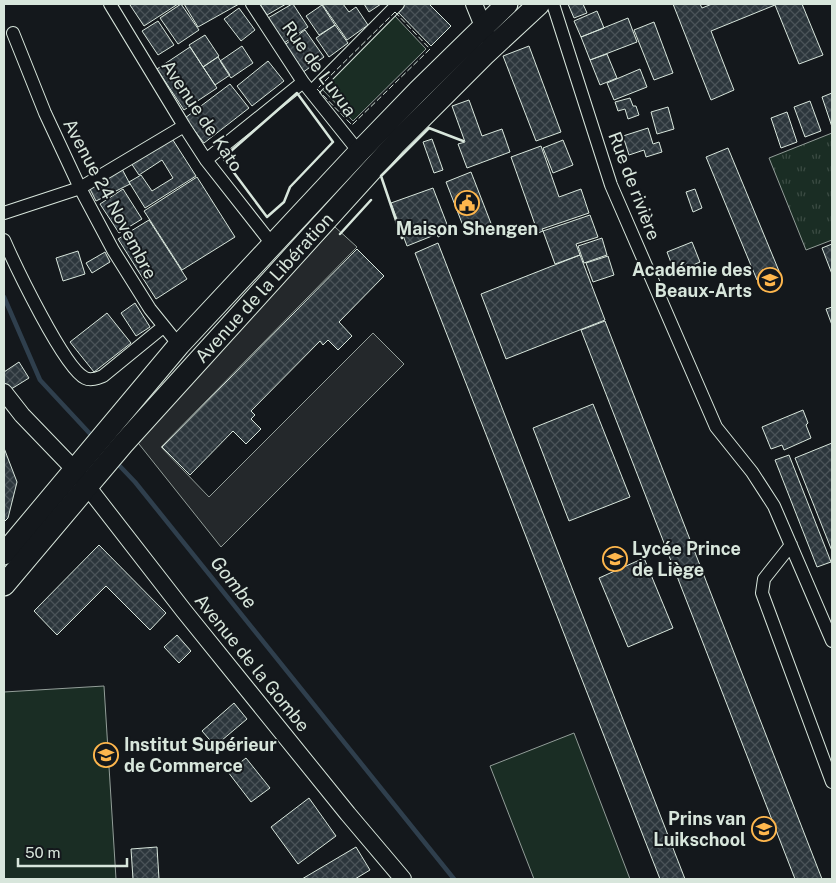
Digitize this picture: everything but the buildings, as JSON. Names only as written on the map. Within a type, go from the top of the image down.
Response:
[{"type":"main road","name":"Avenue de la Libération","points":[[4,585],[86,470],[113,422],[179,345],[359,152],[507,4]]},
{"type":"main road","name":"Avenue de la Libération","points":[[4,554],[86,470],[122,444],[396,143],[539,4]]},
{"type":"street","name":"Avenue de Kato","points":[[110,4],[206,160],[272,244]]},
{"type":"street","name":"Rue de Luvua","points":[[252,4],[303,82],[359,152]]},
{"type":"street","points":[[311,92],[396,4]]},
{"type":"street","points":[[474,4],[482,27],[493,47]]},
{"type":"street","name":"Rue de rivière","points":[[553,4],[611,184],[716,427],[752,472],[774,506],[832,641]]},
{"type":"street","name":"Avenue 24 Novembre","points":[[14,33],[46,113],[80,188],[113,250],[150,310],[179,345]]},
{"type":"street","points":[[206,160],[303,82]]},
{"type":"street","points":[[4,213],[80,188],[184,126]]},
{"type":"street","points":[[4,240],[24,284],[69,363],[85,378],[94,380],[103,376],[164,326]]},
{"type":"street","name":"Avenue de la Gombe","points":[[4,392],[22,415],[86,470],[190,619],[403,879]]},
{"type":"street","points":[[791,545],[764,579],[762,593],[832,782]]},
{"type":"green space","points":[[395,16],[426,49],[353,121],[321,88]]},
{"type":"green space","points":[[832,133],[832,240],[806,250],[769,158]]},
{"type":"green space","points":[[104,686],[116,879],[4,879],[4,692]]},
{"type":"green space","points":[[574,733],[630,879],[534,879],[490,766]]},
{"type":"shaded area","points":[[335,227],[357,247],[161,447],[209,497],[373,333],[404,364],[221,547],[135,439]]},
{"type":"waterway","name":"Gombe","points":[[4,297],[40,380],[93,437]]},
{"type":"waterway","name":"Gombe","points":[[115,461],[135,482],[454,879]]},
{"type":"fence","points":[[395,12],[430,49],[352,125],[317,89],[395,12]]},
{"type":"wall","points":[[297,93],[333,142],[290,187],[284,202],[267,217],[223,158],[297,93]]},
{"type":"wall","points":[[402,238],[381,176],[429,128],[463,141]]},
{"type":"wall","points":[[340,234],[371,200]]},
{"type":"place","name":"Maison Shengen","points":[[467,203]]},
{"type":"place","name":"Académie des Beaux-Arts","points":[[770,280]]},
{"type":"place","name":"Lycée Prince de Liège","points":[[615,559]]},
{"type":"place","name":"Institut Supérieur de Commerce","points":[[106,755]]},
{"type":"place","name":"Prins van Luikschool","points":[[764,829]]}]
